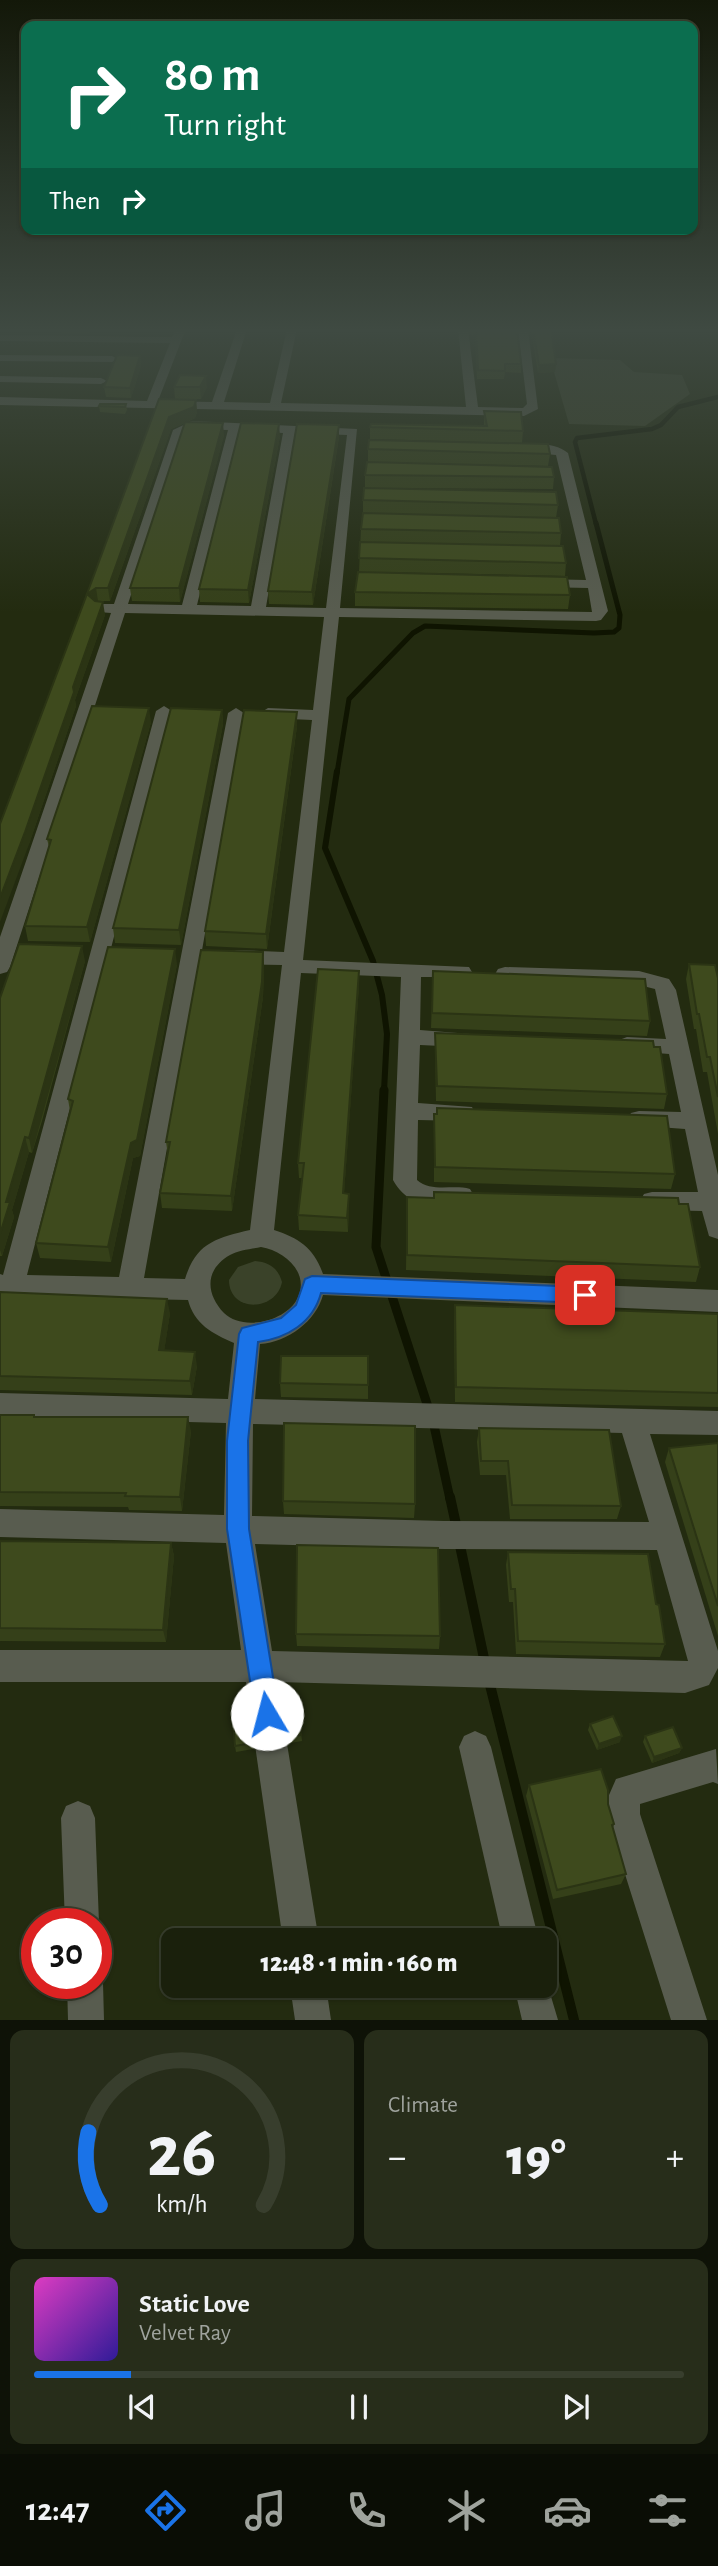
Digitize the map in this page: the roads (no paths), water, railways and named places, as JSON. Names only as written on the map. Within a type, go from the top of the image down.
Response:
[{"type":"street","points":[[3,958],[94,709],[121,608],[179,430],[186,426],[235,426],[353,432],[360,445],[351,494],[342,578],[332,612],[319,715],[261,1237]]},
{"type":"street","points":[[188,610],[235,426]]},
{"type":"street","points":[[258,611],[290,428]]},
{"type":"street","points":[[98,608],[596,617],[601,611],[573,525],[560,472],[561,450],[505,448]]},
{"type":"street","points":[[526,583],[594,584]]},
{"type":"street","points":[[164,711],[92,952],[6,1285],[197,1290]]},
{"type":"street","points":[[130,1289],[184,955],[230,712],[319,715]]},
{"type":"street","points":[[3,958],[33,950]]},
{"type":"street","points":[[92,952],[125,953]]},
{"type":"street","points":[[184,955],[364,969],[653,980],[662,984],[666,990],[718,1229]]},
{"type":"street","points":[[411,971],[405,1180],[407,1188],[416,1194],[424,1195],[489,1197]]},
{"type":"street","points":[[408,1037],[489,1040]]},
{"type":"street","points":[[611,1044],[679,1047]]},
{"type":"street","points":[[407,1111],[489,1114]]},
{"type":"street","points":[[612,1118],[695,1121]]},
{"type":"street","points":[[628,1200],[712,1202]]},
{"type":"street","points":[[261,1237],[280,1241],[296,1250],[307,1262],[312,1284],[311,1295],[303,1311],[288,1324],[270,1332],[248,1334],[230,1331],[215,1323],[203,1311],[196,1281],[201,1267],[212,1254],[226,1244],[243,1238],[261,1237]]},
{"type":"street","points":[[312,1284],[718,1301]]},
{"type":"street","points":[[248,1334],[240,1411],[236,1492],[238,1529],[299,1928]]},
{"type":"street","points":[[0,1405],[718,1423]]},
{"type":"street","points":[[0,1666],[260,1666],[685,1677],[698,1674],[704,1664],[703,1652],[632,1420]]},
{"type":"street","points":[[0,1523],[458,1535],[668,1536]]},
{"type":"street","points":[[475,1747],[518,1928]]},
{"type":"street","points":[[689,2020],[623,1814],[623,1802],[628,1791],[716,1765],[718,1768]]},
{"type":"street","points":[[78,1818],[81,1908]]},
{"type":"street","points":[[310,1998],[313,2020]]},
{"type":"street","points":[[535,1998],[540,2020]]},
{"type":"street","points":[[85,1999],[86,2020]]},
{"type":"waterway","points":[[596,524],[575,442],[577,438],[652,429],[663,423]]},
{"type":"waterway","points":[[337,773],[349,699],[413,633],[425,626],[594,633],[614,632],[619,628],[620,615],[596,523]]},
{"type":"waterway","points":[[337,771],[325,848],[373,961],[382,995],[387,1034],[384,1091]]},
{"type":"waterway","points":[[384,1090],[376,1247],[429,1410]]},
{"type":"waterway","points":[[433,1421],[450,1499]]},
{"type":"waterway","points":[[450,1497],[457,1529]]},
{"type":"waterway","points":[[459,1541],[485,1663]]},
{"type":"waterway","points":[[489,1681],[574,2020]]}]
